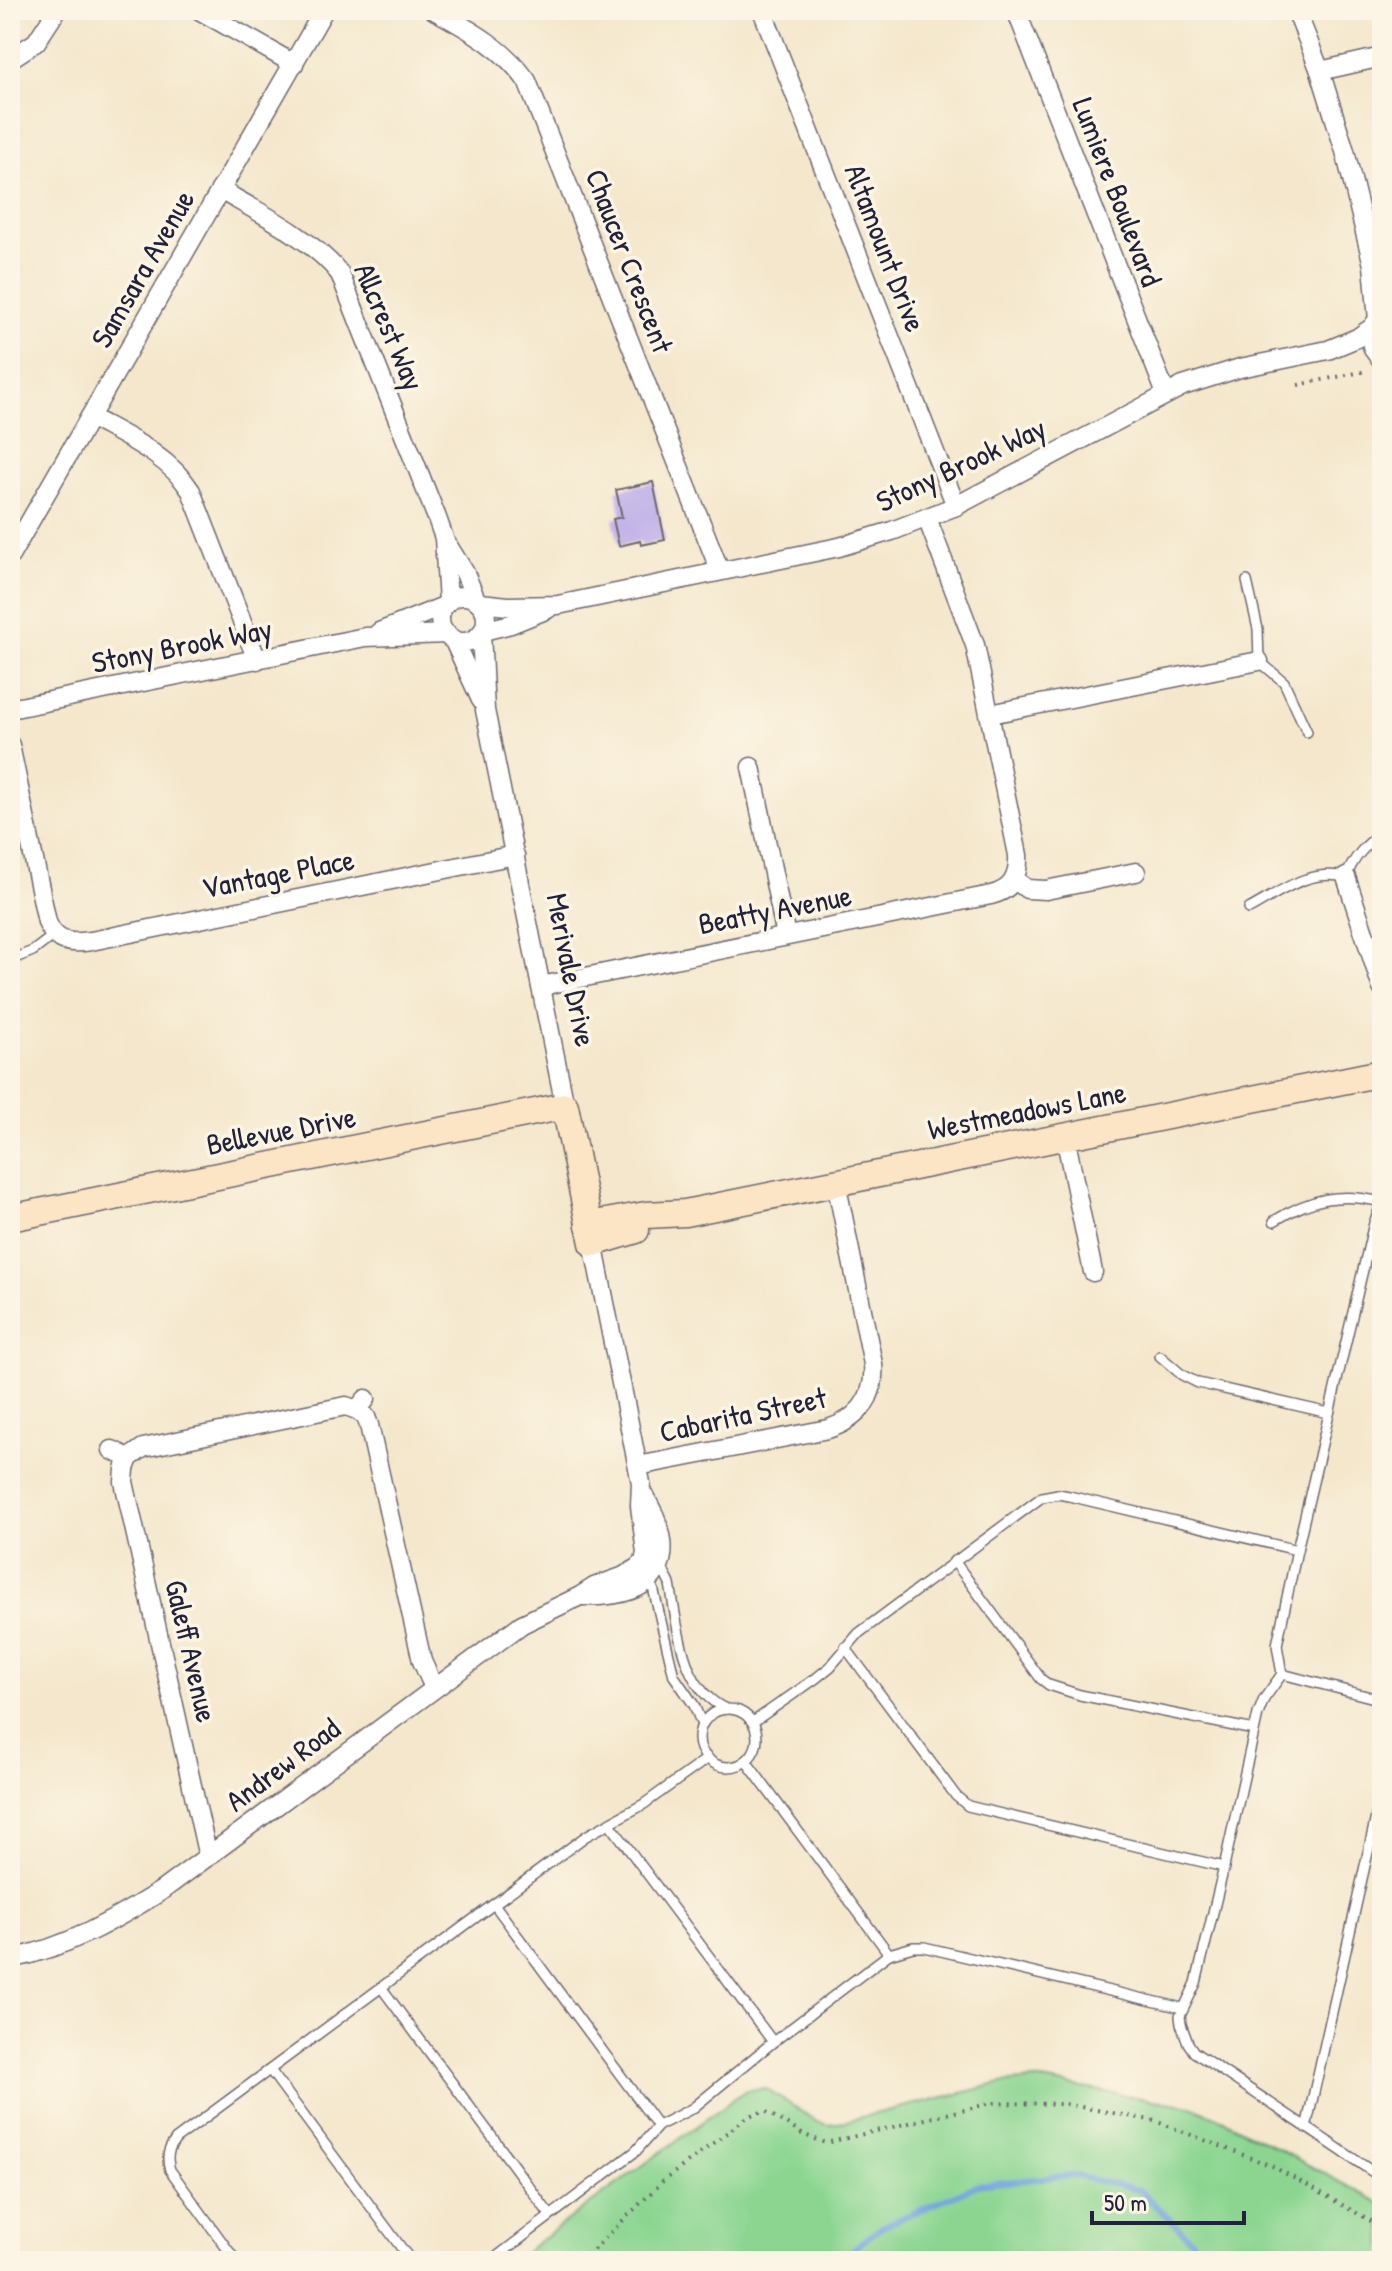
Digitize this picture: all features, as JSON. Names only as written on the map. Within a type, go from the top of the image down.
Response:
[{"type":"street","points":[[10,59],[36,42],[57,10]]},
{"type":"street","points":[[199,10],[294,64]]},
{"type":"street","name":"Samsara Avenue","points":[[10,556],[324,10]]},
{"type":"street","name":"Chaucer Crescent","points":[[434,10],[504,53],[527,81],[720,571]]},
{"type":"street","name":"Altamount Drive","points":[[762,10],[956,506]]},
{"type":"street","name":"Lumiere Boulevard","points":[[1016,10],[1166,394]]},
{"type":"street","points":[[1296,10],[1340,130],[1377,272],[1378,321],[1371,342],[1377,362]]},
{"type":"street","points":[[1320,71],[1382,57]]},
{"type":"street","name":"Allcrest Way","points":[[220,190],[328,258],[340,274],[444,538],[478,602]]},
{"type":"street","name":"Stony Brook Way","points":[[482,632],[558,605],[866,540],[956,506],[1199,379],[1328,350],[1357,338],[1378,321]]},
{"type":"street","name":"Stony Brook Way","points":[[1328,350],[1377,362]]},
{"type":"street","points":[[90,417],[169,463],[181,476],[191,491],[257,660]]},
{"type":"street","points":[[927,518],[975,645],[1018,855],[1015,880],[1027,889],[1046,890],[1136,872]]},
{"type":"street","name":"Allcrest Way","points":[[444,538],[446,604]]},
{"type":"street","points":[[462,596],[478,602],[486,616],[482,632],[466,641],[450,636],[441,621],[446,604],[462,596]]},
{"type":"street","name":"Stony Brook Way","points":[[478,602],[508,606],[558,605]]},
{"type":"street","name":"Stony Brook Way","points":[[10,709],[365,637],[446,604]]},
{"type":"street","name":"Merivale Drive","points":[[482,632],[485,710],[591,1234]]},
{"type":"street","name":"Stony Brook Way","points":[[365,637],[450,636]]},
{"type":"street","name":"Merivale Drive","points":[[450,636],[485,710]]},
{"type":"street","points":[[990,714],[1259,661]]},
{"type":"street","points":[[10,745],[43,908],[54,935]]},
{"type":"street","points":[[751,767],[786,936]]},
{"type":"street","name":"Vantage Place","points":[[54,935],[66,942],[80,943],[515,855]]},
{"type":"street","points":[[1346,877],[1382,988]]},
{"type":"street","name":"Beatty Avenue","points":[[541,986],[991,895],[1007,889],[1015,880]]},
{"type":"street","name":"Westmeadows Lane","points":[[591,1234],[646,1215],[685,1213],[1382,1073]]},
{"type":"street","name":"Bellevue Drive","points":[[10,1218],[565,1106]]},
{"type":"street","points":[[1065,1136],[1093,1272]]},
{"type":"street","name":"Cabarita Street","points":[[638,1466],[828,1429],[849,1420],[868,1401],[873,1385],[873,1364],[836,1182]]},
{"type":"street","points":[[591,1234],[638,1466],[642,1493],[640,1506],[652,1569]]},
{"type":"street","name":"Galeff Avenue","points":[[208,1857],[120,1454],[362,1404],[422,1661],[434,1688]]},
{"type":"street","name":"Andrew Road","points":[[10,1959],[80,1937],[148,1899],[522,1624],[594,1587],[631,1572],[652,1569]]},
{"type":"lane","points":[[1247,581],[1258,629],[1259,661],[1284,682],[1307,732]]},
{"type":"lane","points":[[1249,909],[1312,876],[1329,873],[1346,877],[1362,848],[1382,833]]},
{"type":"lane","points":[[10,960],[33,951],[54,935]]},
{"type":"lane","points":[[1274,1221],[1306,1204],[1334,1197],[1382,1202],[1374,1223],[1297,1550],[1277,1645],[1282,1674],[1264,1699],[1254,1730],[1196,1983],[1182,2008],[1181,2024],[1194,2052],[1382,2178]]},
{"type":"lane","points":[[1160,1356],[1182,1375],[1198,1383],[1329,1413]]},
{"type":"lane","points":[[753,1722],[830,1667],[859,1633],[1042,1497],[1058,1494],[1297,1550]]},
{"type":"lane","points":[[954,1561],[1041,1679],[1049,1685],[1080,1695],[1254,1730]]},
{"type":"lane","points":[[652,1569],[670,1584],[687,1666],[694,1679],[715,1704],[742,1712],[753,1722],[757,1743],[753,1753],[737,1766],[716,1764],[708,1758],[700,1743],[702,1725],[694,1705],[674,1676],[652,1569]]},
{"type":"lane","points":[[845,1647],[956,1796],[968,1806],[1224,1867]]},
{"type":"lane","points":[[1282,1674],[1382,1700]]},
{"type":"lane","points":[[702,1725],[715,1712],[726,1709]]},
{"type":"lane","points":[[236,2261],[174,2177],[167,2162],[171,2145],[176,2139],[586,1836],[644,1804],[708,1758]]},
{"type":"lane","points":[[746,1761],[889,1954]]},
{"type":"lane","points":[[1306,2128],[1382,1790]]},
{"type":"lane","points":[[610,1824],[773,2042]]},
{"type":"lane","points":[[494,1904],[658,2126]]},
{"type":"lane","points":[[491,2261],[636,2151],[658,2126],[693,2108],[773,2042],[889,1954],[924,1947],[1182,2008]]},
{"type":"lane","points":[[381,1987],[550,2215]]},
{"type":"lane","points":[[270,2070],[411,2261]]},
{"type":"path","points":[[1298,385],[1377,362]]},
{"type":"path","points":[[582,2261],[663,2181],[749,2116],[765,2111],[802,2134],[826,2143],[992,2103],[1065,2104],[1155,2121],[1272,2166],[1382,2227]]},
{"type":"path","points":[[10,2218],[17,2261]]},
{"type":"green space","points":[[1035,2080],[1190,2106],[1218,2117],[1382,2204],[1382,2261],[512,2261],[746,2090],[766,2089],[818,2122],[829,2125],[1002,2083]]},
{"type":"building","points":[[653,482],[665,540],[619,546],[613,519],[622,517],[616,490]]},
{"type":"waterway","points":[[838,2261],[883,2226],[978,2185],[1071,2175],[1139,2190],[1205,2253],[1218,2261]]}]
